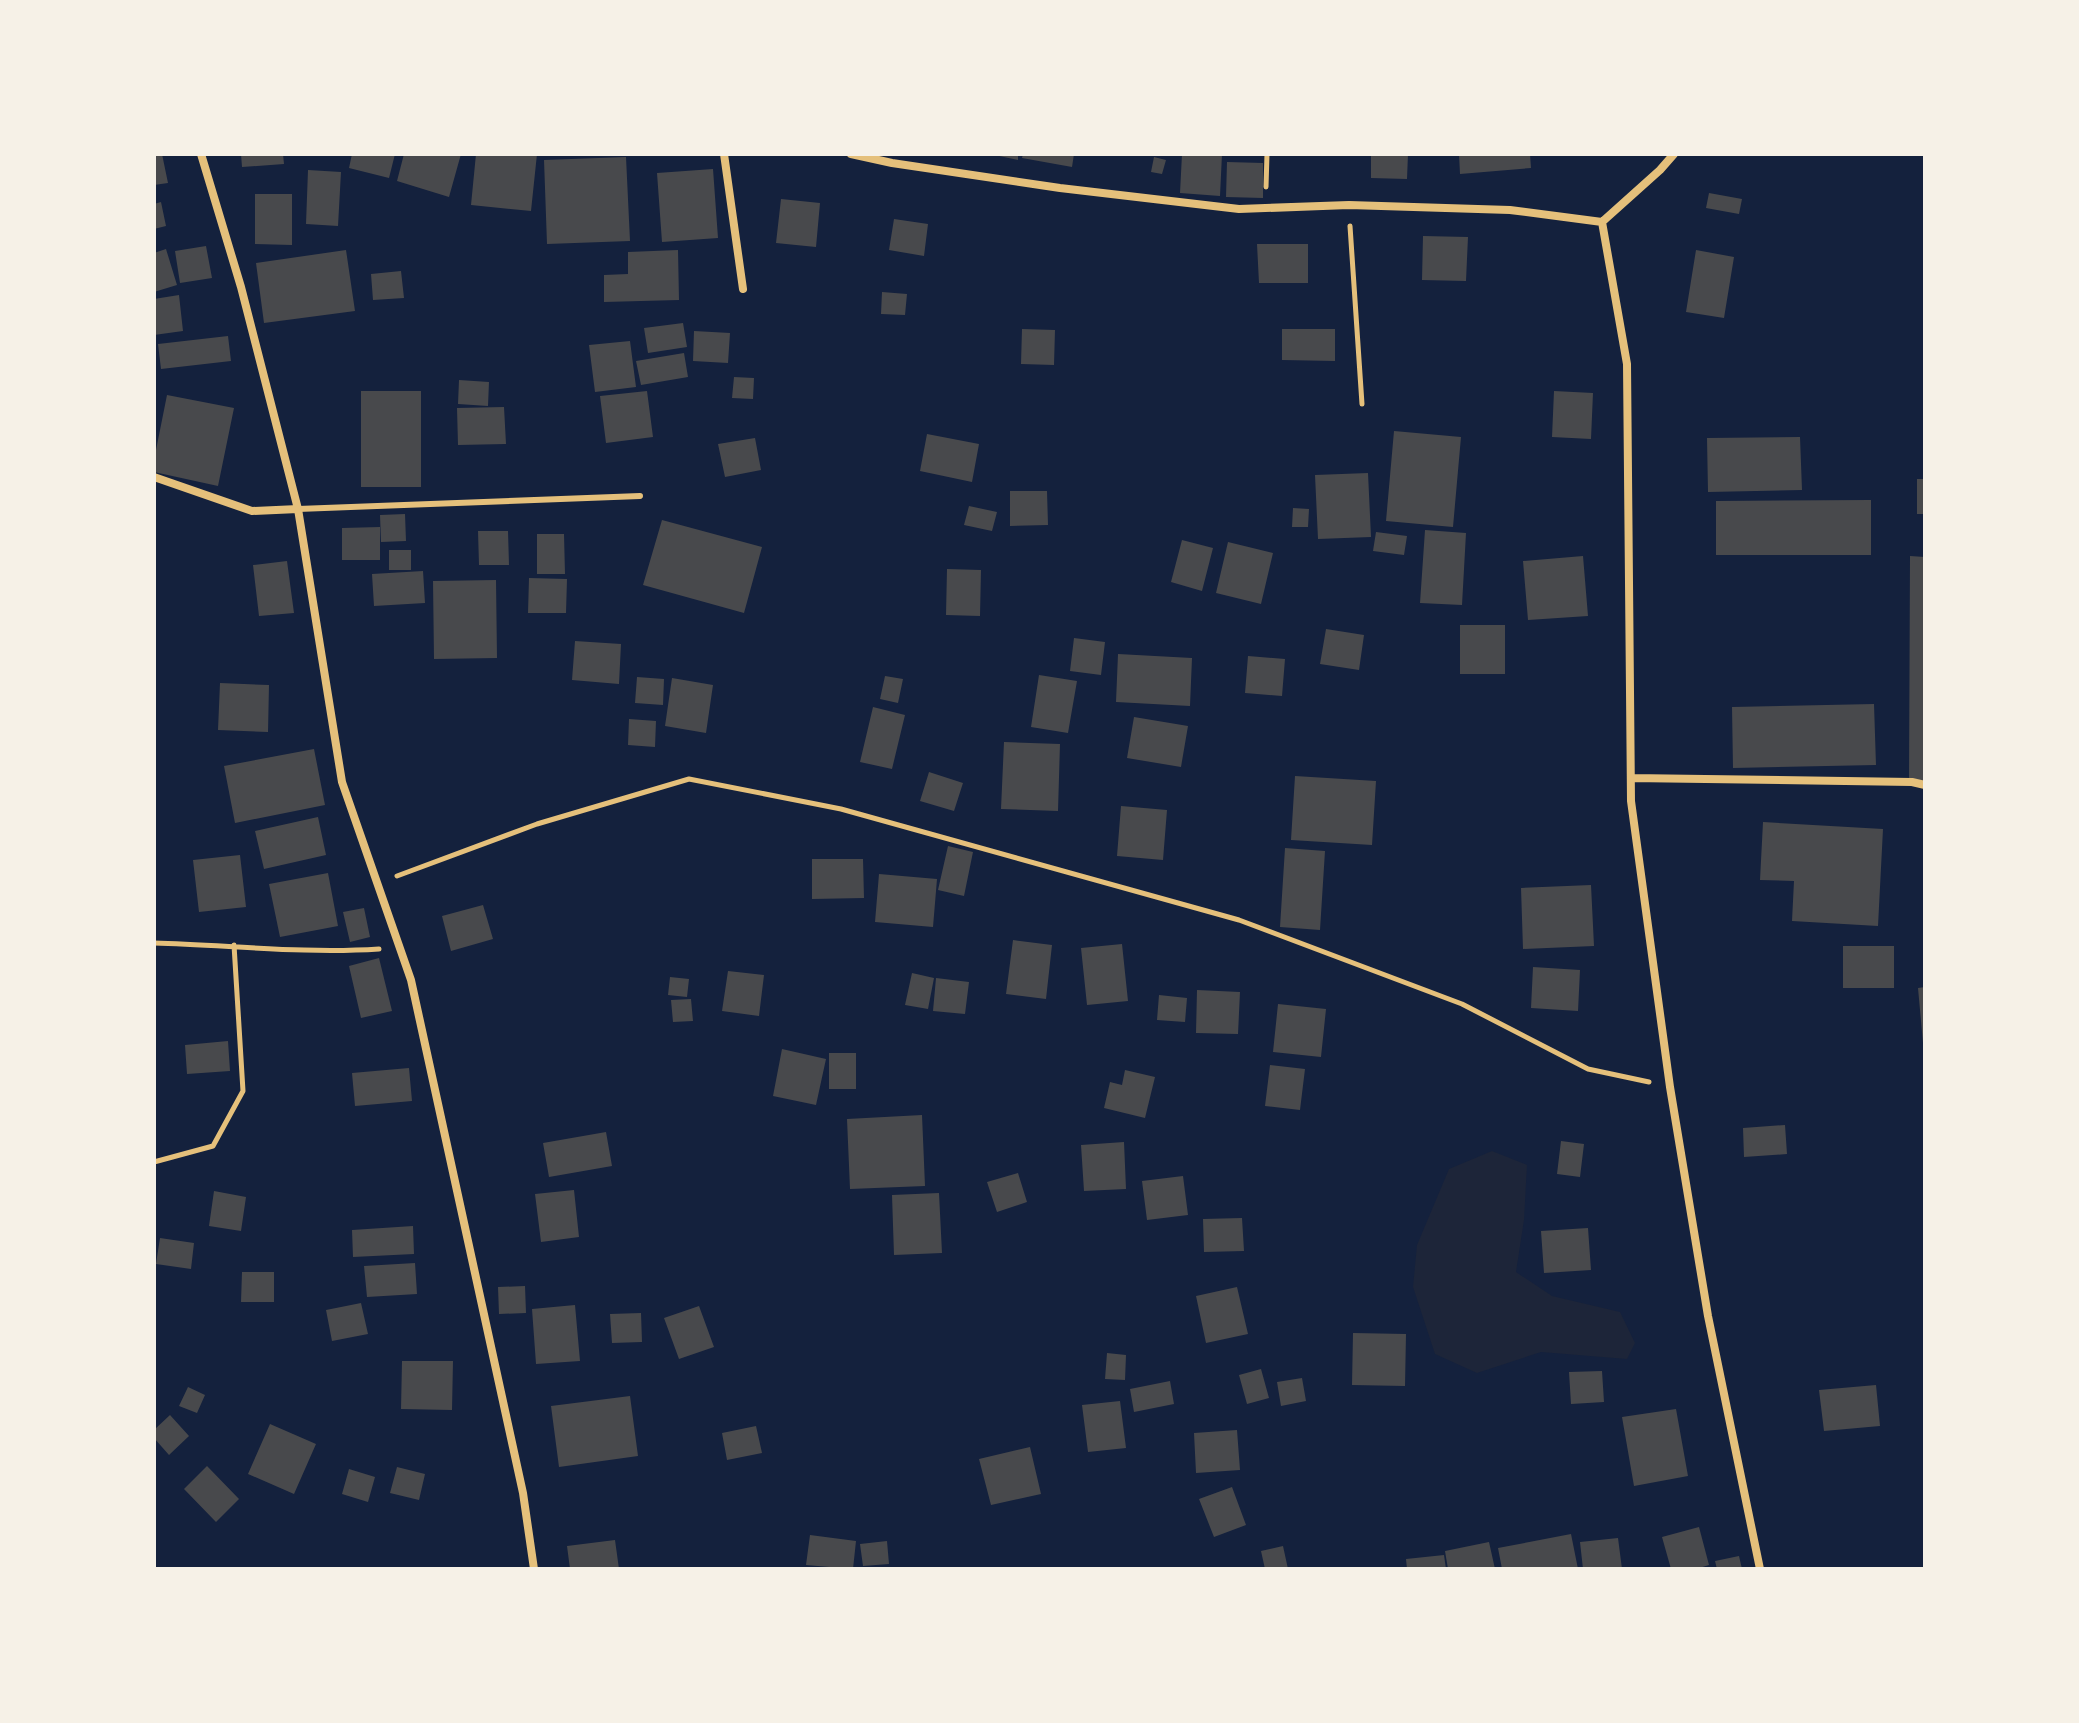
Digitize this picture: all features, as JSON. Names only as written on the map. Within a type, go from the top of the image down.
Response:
[{"type":"street","points":[[201,154],[241,287],[298,509],[342,782],[411,980],[523,1493],[534,1569]]},
{"type":"street","points":[[724,154],[743,289]]},
{"type":"street","points":[[851,154],[1060,188],[1239,209],[1349,205],[1510,210],[1602,222],[1674,154]]},
{"type":"street","points":[[1602,222],[1627,364],[1631,801],[1670,1087],[1708,1316],[1760,1569]]},
{"type":"street","points":[[154,477],[252,511],[298,509]]},
{"type":"street","points":[[1631,778],[1912,782],[1925,785]]},
{"type":"lane","points":[[298,509],[640,496]]},
{"type":"path","points":[[1266,208],[1267,154]]},
{"type":"path","points":[[1349,205],[1362,404]]},
{"type":"path","points":[[377,883],[537,824],[689,779],[841,809],[1239,920],[1462,1004],[1588,1069],[1670,1087]]},
{"type":"path","points":[[154,943],[234,945],[325,953],[400,948]]},
{"type":"path","points":[[154,1162],[213,1146],[243,1091],[234,945]]},
{"type":"shaded area","points":[[1492,1151],[1527,1165],[1524,1220],[1516,1272],[1552,1296],[1620,1312],[1635,1343],[1627,1359],[1541,1352],[1477,1373],[1435,1354],[1413,1287],[1417,1245],[1449,1169]]},
{"type":"building","points":[[154,154],[162,154],[168,183],[154,185]]},
{"type":"building","points":[[241,154],[283,154],[284,164],[242,167]]},
{"type":"building","points":[[352,154],[395,154],[389,178],[349,168]]},
{"type":"building","points":[[404,154],[461,154],[449,197],[397,181]]},
{"type":"building","points":[[476,154],[537,154],[531,211],[471,205]]},
{"type":"building","points":[[990,154],[1018,154],[1018,160]]},
{"type":"building","points":[[1023,154],[1074,154],[1072,167],[1022,158]]},
{"type":"building","points":[[1182,154],[1222,154],[1220,196],[1180,193]]},
{"type":"building","points":[[1371,154],[1408,154],[1407,179],[1371,178]]},
{"type":"building","points":[[1459,154],[1530,154],[1531,168],[1460,174]]},
{"type":"building","points":[[626,157],[630,241],[547,244],[544,160]]},
{"type":"building","points":[[1154,157],[1166,160],[1162,174],[1151,172]]},
{"type":"building","points":[[1227,162],[1263,163],[1263,198],[1226,197]]},
{"type":"building","points":[[713,169],[718,238],[662,242],[657,173]]},
{"type":"building","points":[[308,170],[341,172],[338,226],[306,224]]},
{"type":"building","points":[[1709,193],[1742,199],[1739,214],[1706,208]]},
{"type":"building","points":[[255,194],[292,194],[292,245],[255,244]]},
{"type":"building","points":[[781,199],[820,203],[816,247],[776,243]]},
{"type":"building","points":[[161,202],[166,226],[154,229],[154,204]]},
{"type":"building","points":[[894,219],[928,224],[924,256],[889,250]]},
{"type":"building","points":[[1423,236],[1468,237],[1466,281],[1422,280]]},
{"type":"building","points":[[1257,244],[1308,244],[1308,283],[1259,283]]},
{"type":"building","points":[[206,246],[212,278],[180,283],[175,251]]},
{"type":"building","points":[[166,249],[177,285],[154,292],[154,253]]},
{"type":"building","points":[[346,250],[355,311],[264,323],[256,263]]},
{"type":"building","points":[[678,250],[679,300],[604,302],[604,275],[628,274],[628,252]]},
{"type":"building","points":[[1696,250],[1734,257],[1724,318],[1686,312]]},
{"type":"building","points":[[401,271],[404,298],[373,300],[371,274]]},
{"type":"building","points":[[882,292],[907,294],[905,315],[881,314]]},
{"type":"building","points":[[179,295],[183,331],[154,335],[154,299]]},
{"type":"building","points":[[683,323],[687,347],[648,353],[644,328]]},
{"type":"building","points":[[1022,329],[1055,330],[1054,365],[1021,364]]},
{"type":"building","points":[[1282,329],[1335,329],[1335,361],[1282,360]]},
{"type":"building","points":[[694,331],[730,333],[728,363],[693,361]]},
{"type":"building","points":[[228,336],[231,361],[161,369],[158,344]]},
{"type":"building","points":[[630,341],[636,387],[595,392],[589,345]]},
{"type":"building","points":[[684,353],[688,377],[641,385],[636,361]]},
{"type":"building","points":[[734,377],[754,378],[753,399],[732,398]]},
{"type":"building","points":[[459,380],[489,382],[488,406],[458,404]]},
{"type":"building","points":[[361,391],[421,391],[421,487],[361,487]]},
{"type":"building","points":[[647,391],[653,437],[606,443],[600,396]]},
{"type":"building","points":[[1554,391],[1593,393],[1591,439],[1552,437]]},
{"type":"building","points":[[167,395],[234,408],[218,486],[154,472]]},
{"type":"building","points":[[504,407],[506,444],[458,445],[457,408]]},
{"type":"building","points":[[1394,431],[1461,437],[1453,527],[1386,521]]},
{"type":"building","points":[[927,434],[979,444],[972,482],[920,471]]},
{"type":"building","points":[[1800,437],[1802,490],[1708,492],[1707,438]]},
{"type":"building","points":[[755,438],[761,470],[725,477],[718,444]]},
{"type":"building","points":[[1368,473],[1371,537],[1318,539],[1315,475]]},
{"type":"building","points":[[1917,479],[1925,479],[1925,514],[1917,514]]},
{"type":"building","points":[[1010,491],[1047,491],[1048,525],[1010,526]]},
{"type":"building","points":[[1871,500],[1871,555],[1716,555],[1716,501]]},
{"type":"building","points":[[969,506],[997,512],[992,531],[964,525]]},
{"type":"building","points":[[1293,508],[1309,509],[1308,527],[1292,527]]},
{"type":"building","points":[[405,514],[406,541],[381,542],[380,515]]},
{"type":"building","points":[[662,520],[762,547],[744,613],[643,585]]},
{"type":"building","points":[[380,527],[380,560],[342,560],[342,528]]},
{"type":"building","points":[[1425,530],[1466,533],[1462,605],[1420,603]]},
{"type":"building","points":[[478,531],[508,531],[509,565],[479,565]]},
{"type":"building","points":[[1376,532],[1407,536],[1404,555],[1373,551]]},
{"type":"building","points":[[537,534],[564,534],[565,574],[537,574]]},
{"type":"building","points":[[1182,540],[1213,548],[1202,591],[1171,582]]},
{"type":"building","points":[[1228,542],[1273,553],[1261,604],[1216,593]]},
{"type":"building","points":[[389,550],[411,550],[411,570],[389,570]]},
{"type":"building","points":[[1583,556],[1588,616],[1528,620],[1523,561]]},
{"type":"building","points":[[1910,556],[1925,557],[1925,781],[1909,781]]},
{"type":"building","points":[[287,561],[294,613],[259,616],[253,565]]},
{"type":"building","points":[[947,569],[981,570],[980,616],[946,615]]},
{"type":"building","points":[[423,571],[425,603],[374,606],[372,574]]},
{"type":"building","points":[[529,578],[567,579],[566,613],[528,613]]},
{"type":"building","points":[[496,580],[497,658],[434,659],[433,581]]},
{"type":"building","points":[[1460,625],[1505,625],[1505,674],[1460,674]]},
{"type":"building","points":[[1326,629],[1364,635],[1359,670],[1320,664]]},
{"type":"building","points":[[1074,638],[1105,642],[1101,675],[1070,671]]},
{"type":"building","points":[[575,641],[621,644],[619,684],[572,680]]},
{"type":"building","points":[[1118,654],[1192,658],[1190,706],[1116,702]]},
{"type":"building","points":[[1248,656],[1285,659],[1282,696],[1245,693]]},
{"type":"building","points":[[1039,675],[1077,681],[1068,733],[1031,727]]},
{"type":"building","points":[[885,676],[903,679],[898,703],[880,699]]},
{"type":"building","points":[[637,677],[664,679],[663,705],[635,703]]},
{"type":"building","points":[[672,678],[713,685],[706,733],[665,726]]},
{"type":"building","points":[[220,683],[269,685],[268,732],[218,730]]},
{"type":"building","points":[[1874,704],[1876,765],[1733,768],[1732,707]]},
{"type":"building","points":[[873,707],[905,715],[892,769],[860,762]]},
{"type":"building","points":[[1134,717],[1188,726],[1181,767],[1127,758]]},
{"type":"building","points":[[629,719],[656,721],[655,747],[628,745]]},
{"type":"building","points":[[1004,742],[1060,744],[1058,811],[1001,809]]},
{"type":"building","points":[[314,749],[325,805],[235,823],[224,766]]},
{"type":"building","points":[[929,772],[963,783],[954,811],[920,801]]},
{"type":"building","points":[[1295,776],[1376,781],[1372,845],[1291,840]]},
{"type":"building","points":[[1121,806],[1167,810],[1163,860],[1117,856]]},
{"type":"building","points":[[318,817],[326,855],[264,869],[255,831]]},
{"type":"building","points":[[1763,822],[1883,829],[1878,926],[1792,921],[1794,881],[1760,880]]},
{"type":"building","points":[[948,846],[973,852],[964,896],[938,890]]},
{"type":"building","points":[[1285,848],[1325,851],[1320,930],[1280,927]]},
{"type":"building","points":[[240,855],[246,907],[199,912],[193,860]]},
{"type":"building","points":[[812,859],[863,859],[864,898],[812,899]]},
{"type":"building","points":[[328,873],[338,926],[280,937],[269,884]]},
{"type":"building","points":[[879,874],[937,879],[933,927],[875,922]]},
{"type":"building","points":[[1591,885],[1594,946],[1523,949],[1521,888]]},
{"type":"building","points":[[483,905],[493,939],[451,951],[442,916]]},
{"type":"building","points":[[364,908],[370,937],[350,942],[343,912]]},
{"type":"building","points":[[1013,940],[1052,945],[1046,999],[1006,994]]},
{"type":"building","points":[[1122,944],[1128,1001],[1087,1005],[1081,948]]},
{"type":"building","points":[[1843,946],[1894,946],[1894,988],[1843,988]]},
{"type":"building","points":[[379,958],[392,1011],[361,1018],[349,966]]},
{"type":"building","points":[[1533,967],[1580,970],[1578,1011],[1531,1008]]},
{"type":"building","points":[[728,971],[764,975],[759,1016],[722,1011]]},
{"type":"building","points":[[912,973],[934,978],[928,1009],[905,1005]]},
{"type":"building","points":[[670,977],[689,979],[687,997],[668,995]]},
{"type":"building","points":[[936,978],[969,982],[965,1014],[933,1011]]},
{"type":"building","points":[[1925,987],[1925,1043],[1923,1043],[1918,988]]},
{"type":"building","points":[[1197,990],[1240,992],[1238,1034],[1196,1033]]},
{"type":"building","points":[[1159,995],[1187,998],[1185,1022],[1157,1020]]},
{"type":"building","points":[[691,999],[693,1021],[673,1022],[671,1000]]},
{"type":"building","points":[[1278,1004],[1326,1009],[1321,1057],[1273,1052]]},
{"type":"building","points":[[228,1041],[230,1071],[187,1074],[185,1045]]},
{"type":"building","points":[[782,1049],[826,1059],[816,1105],[773,1096]]},
{"type":"building","points":[[829,1053],[856,1053],[856,1089],[829,1089]]},
{"type":"building","points":[[1270,1065],[1305,1069],[1300,1110],[1265,1106]]},
{"type":"building","points":[[409,1068],[412,1101],[355,1106],[352,1073]]},
{"type":"building","points":[[1125,1070],[1155,1077],[1145,1118],[1104,1108],[1110,1082],[1122,1085]]},
{"type":"building","points":[[922,1115],[925,1186],[850,1189],[847,1119]]},
{"type":"building","points":[[1785,1125],[1787,1154],[1744,1157],[1743,1128]]},
{"type":"building","points":[[606,1132],[612,1166],[549,1177],[543,1143]]},
{"type":"building","points":[[1561,1141],[1584,1144],[1580,1177],[1557,1174]]},
{"type":"building","points":[[1124,1142],[1126,1189],[1084,1191],[1081,1145]]},
{"type":"building","points":[[1018,1173],[1027,1202],[997,1212],[987,1182]]},
{"type":"building","points":[[1183,1176],[1188,1215],[1147,1220],[1142,1181]]},
{"type":"building","points":[[574,1190],[579,1237],[541,1242],[535,1194]]},
{"type":"building","points":[[214,1191],[246,1197],[241,1231],[209,1226]]},
{"type":"building","points":[[939,1193],[942,1253],[894,1255],[892,1195]]},
{"type":"building","points":[[1242,1218],[1244,1251],[1204,1252],[1203,1219]]},
{"type":"building","points":[[413,1226],[414,1254],[353,1257],[352,1230]]},
{"type":"building","points":[[1588,1228],[1591,1270],[1544,1273],[1541,1231]]},
{"type":"building","points":[[160,1238],[194,1243],[191,1269],[156,1264]]},
{"type":"building","points":[[415,1263],[417,1294],[367,1297],[364,1266]]},
{"type":"building","points":[[242,1272],[274,1272],[274,1302],[241,1302]]},
{"type":"building","points":[[525,1286],[526,1313],[499,1314],[498,1287]]},
{"type":"building","points":[[1237,1287],[1248,1334],[1206,1343],[1196,1296]]},
{"type":"building","points":[[361,1303],[368,1334],[332,1341],[326,1310]]},
{"type":"building","points":[[575,1305],[580,1361],[536,1364],[532,1309]]},
{"type":"building","points":[[699,1306],[714,1347],[679,1359],[664,1318]]},
{"type":"building","points":[[641,1313],[642,1342],[612,1343],[610,1314]]},
{"type":"building","points":[[1353,1333],[1406,1334],[1405,1386],[1352,1385]]},
{"type":"building","points":[[1107,1353],[1126,1355],[1125,1380],[1105,1379]]},
{"type":"building","points":[[402,1361],[453,1361],[452,1410],[401,1409]]},
{"type":"building","points":[[1261,1369],[1269,1398],[1247,1404],[1239,1375]]},
{"type":"building","points":[[1602,1371],[1604,1402],[1571,1404],[1569,1372]]},
{"type":"building","points":[[1302,1378],[1306,1401],[1281,1406],[1277,1382]]},
{"type":"building","points":[[1170,1381],[1174,1404],[1134,1412],[1130,1389]]},
{"type":"building","points":[[1876,1385],[1880,1426],[1824,1431],[1819,1390]]},
{"type":"building","points":[[188,1387],[205,1395],[197,1413],[179,1406]]},
{"type":"building","points":[[630,1396],[638,1456],[559,1467],[551,1406]]},
{"type":"building","points":[[1120,1401],[1126,1448],[1088,1452],[1082,1405]]},
{"type":"building","points":[[1676,1409],[1688,1476],[1634,1486],[1622,1417]]},
{"type":"building","points":[[170,1415],[189,1436],[169,1455],[154,1438],[154,1430]]},
{"type":"building","points":[[270,1424],[316,1444],[294,1494],[248,1474]]},
{"type":"building","points":[[756,1426],[762,1453],[727,1460],[722,1433]]},
{"type":"building","points":[[1237,1430],[1240,1470],[1196,1473],[1194,1433]]},
{"type":"building","points":[[1030,1447],[1041,1494],[991,1505],[979,1459]]},
{"type":"building","points":[[207,1466],[239,1499],[216,1522],[184,1489]]},
{"type":"building","points":[[397,1467],[425,1474],[419,1500],[390,1493]]},
{"type":"building","points":[[349,1469],[375,1477],[368,1502],[342,1494]]},
{"type":"building","points":[[1232,1487],[1246,1525],[1214,1537],[1199,1499]]},
{"type":"building","points":[[1699,1527],[1709,1565],[1696,1569],[1671,1569],[1662,1537]]},
{"type":"building","points":[[1571,1534],[1578,1569],[1502,1569],[1498,1548]]},
{"type":"building","points":[[810,1535],[856,1541],[853,1569],[806,1565]]},
{"type":"building","points":[[1618,1538],[1622,1569],[1583,1569],[1580,1542]]},
{"type":"building","points":[[615,1540],[619,1569],[570,1569],[567,1546]]},
{"type":"building","points":[[887,1541],[889,1564],[863,1566],[860,1544]]},
{"type":"building","points":[[1489,1542],[1495,1569],[1448,1569],[1445,1551]]},
{"type":"building","points":[[1283,1546],[1288,1569],[1265,1569],[1261,1551]]},
{"type":"building","points":[[1444,1555],[1446,1569],[1407,1569],[1406,1559]]},
{"type":"building","points":[[1739,1556],[1742,1569],[1717,1569],[1715,1561]]}]
